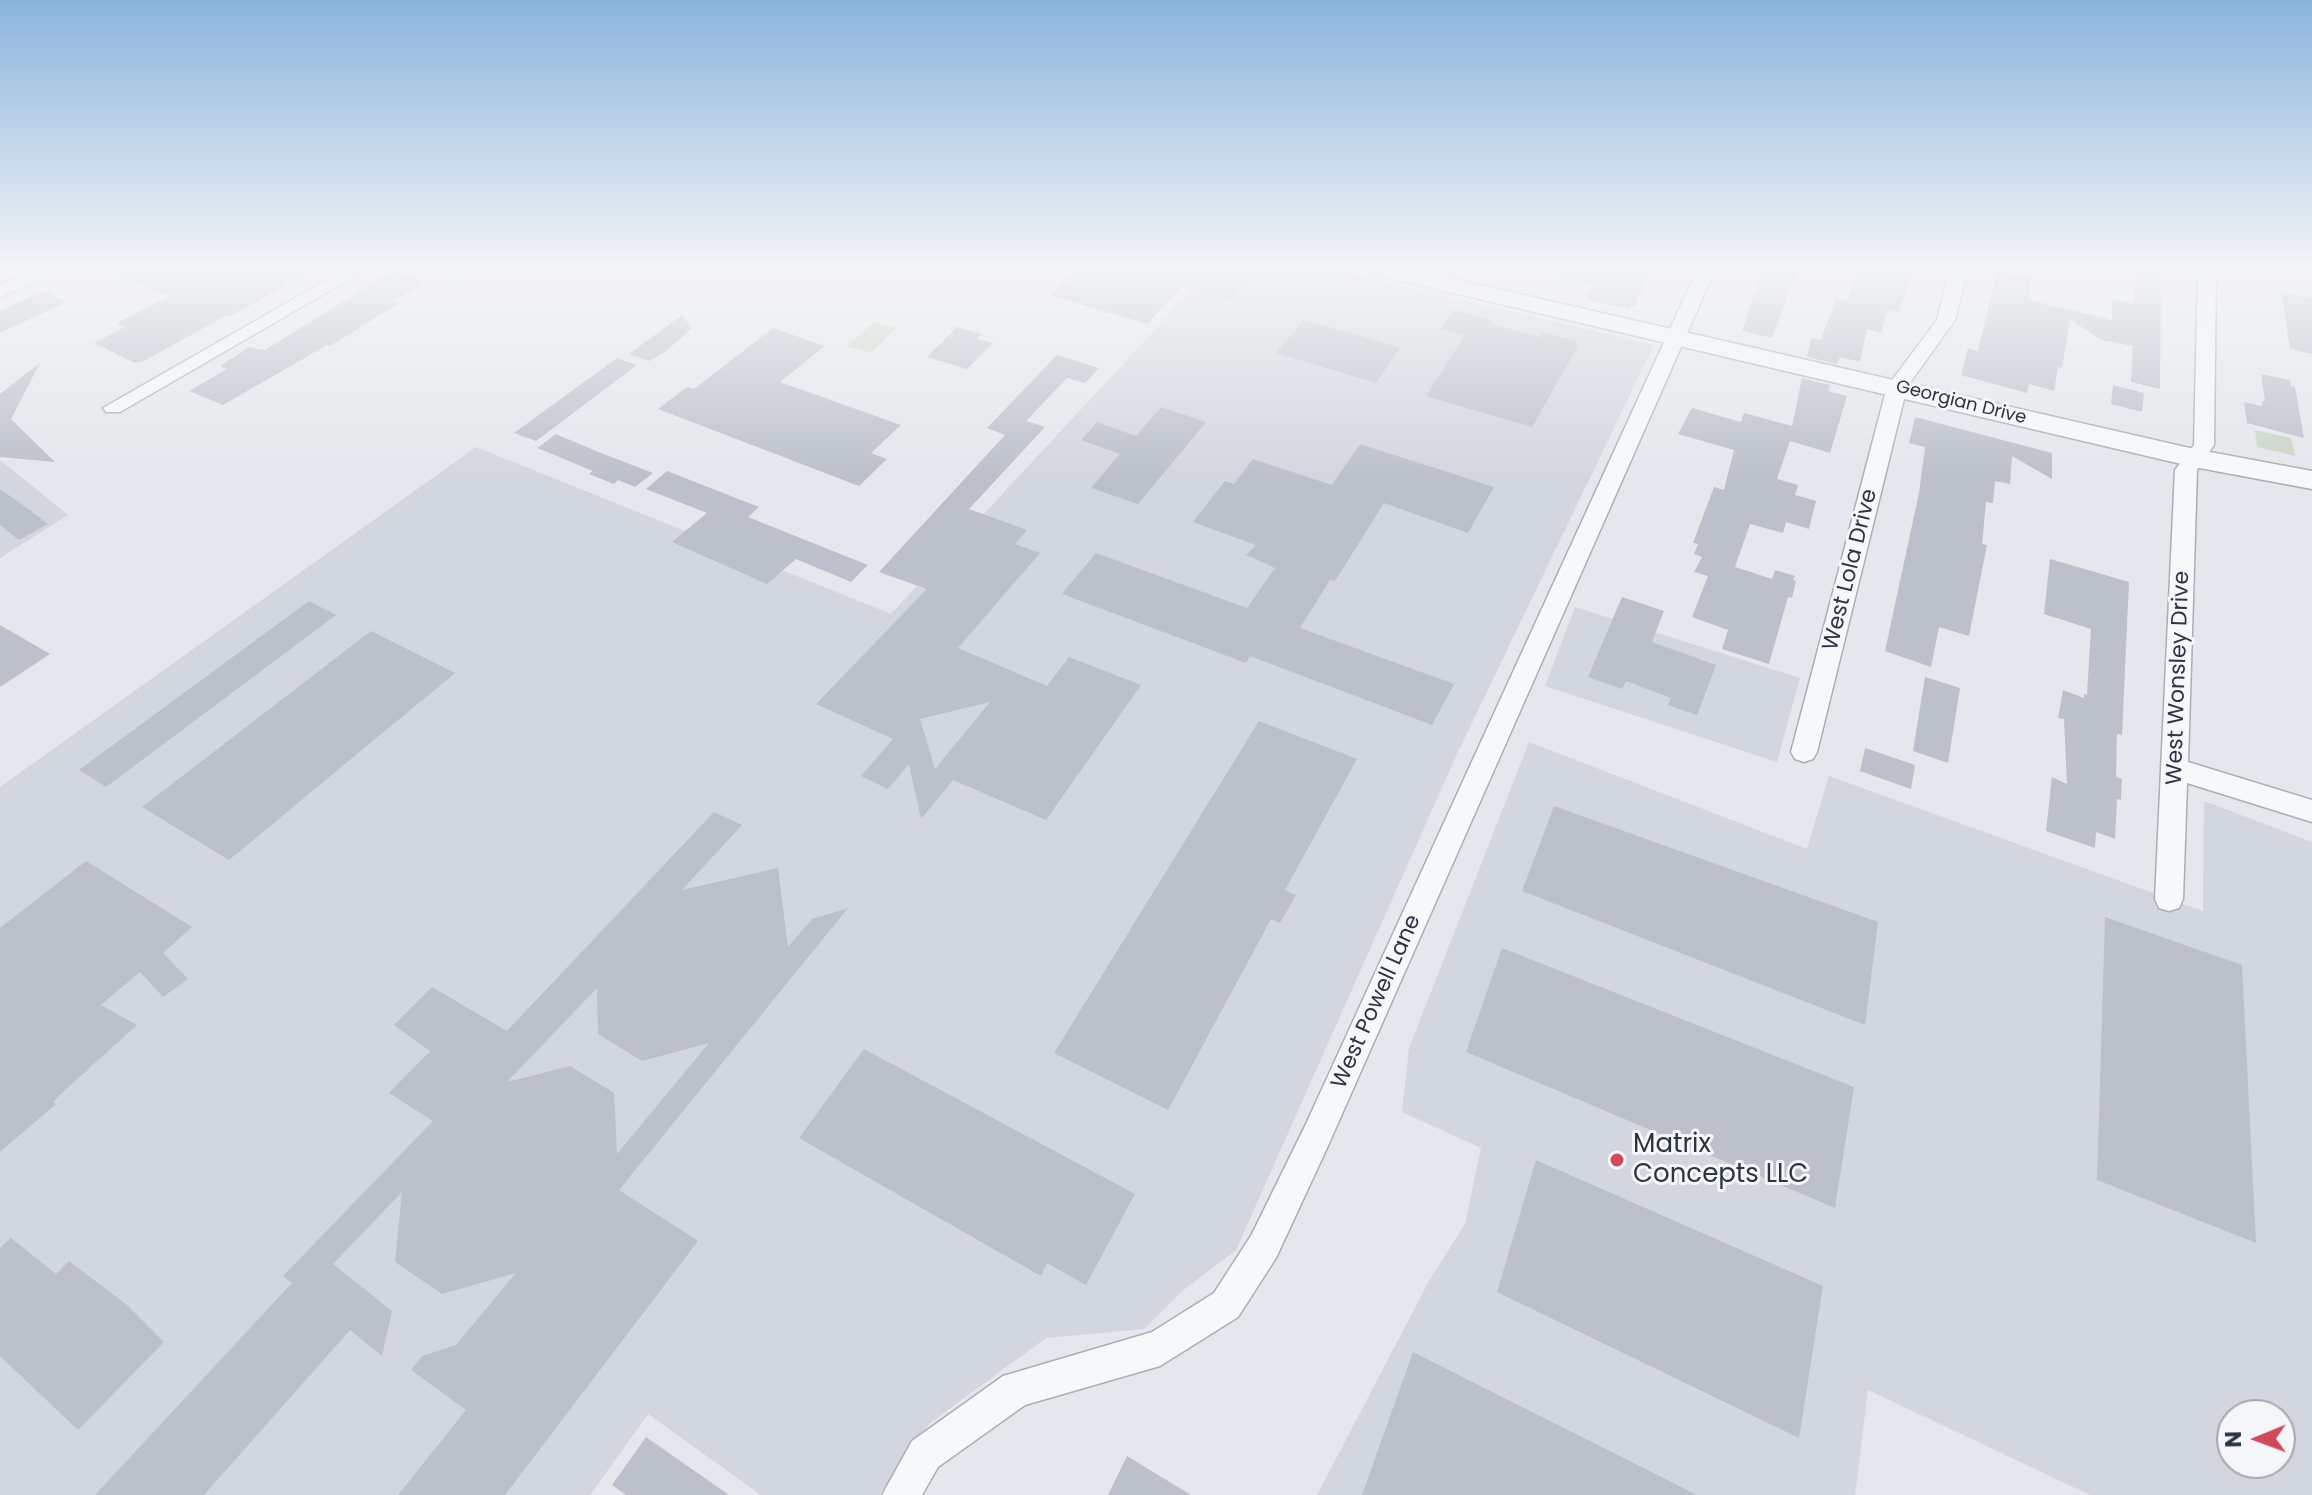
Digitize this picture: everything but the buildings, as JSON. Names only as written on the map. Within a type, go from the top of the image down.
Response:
[{"type":"street","points":[[113,408],[237,338]]},
{"type":"street","name":"Georgian Drive","points":[[1674,338],[2194,458],[2312,480]]},
{"type":"street","name":"West Powell Lane","points":[[901,1495],[925,1454],[1016,1389],[1160,1348],[1226,1305],[1264,1246],[1316,1137],[1674,338]]},
{"type":"street","points":[[1897,387],[1933,338]]},
{"type":"street","name":"West Wonsley Drive","points":[[2169,899],[2186,470],[2204,445],[2206,338]]},
{"type":"street","name":"West Lola Drive","points":[[1804,752],[1897,387]]},
{"type":"street","points":[[2176,769],[2312,811]]},
{"type":"shaded area","points":[[1147,338],[1623,338],[1654,345],[1456,756],[1236,1250],[1181,1292],[1144,1329],[1046,1338],[930,1423],[879,1495],[761,1495],[648,1414],[590,1495],[0,1495],[0,787],[476,447],[891,614]]},
{"type":"shaded area","points":[[0,460],[68,515],[0,558]]},
{"type":"shaded area","points":[[1575,607],[1800,678],[1777,762],[1545,686]]},
{"type":"shaded area","points":[[1529,742],[1807,849],[1829,776],[2203,911],[2204,801],[2312,842],[2312,1495],[2090,1495],[1868,1390],[1855,1495],[1317,1495],[1429,1281],[1465,1224],[1481,1148],[1402,1112],[1409,1048]]},
{"type":"green space","points":[[856,338],[886,338],[870,353],[847,346]]},
{"type":"green space","points":[[2255,430],[2291,438],[2295,456],[2257,447]]},
{"type":"place","name":"Matrix Concepts LLC","points":[[1617,1160]]}]
